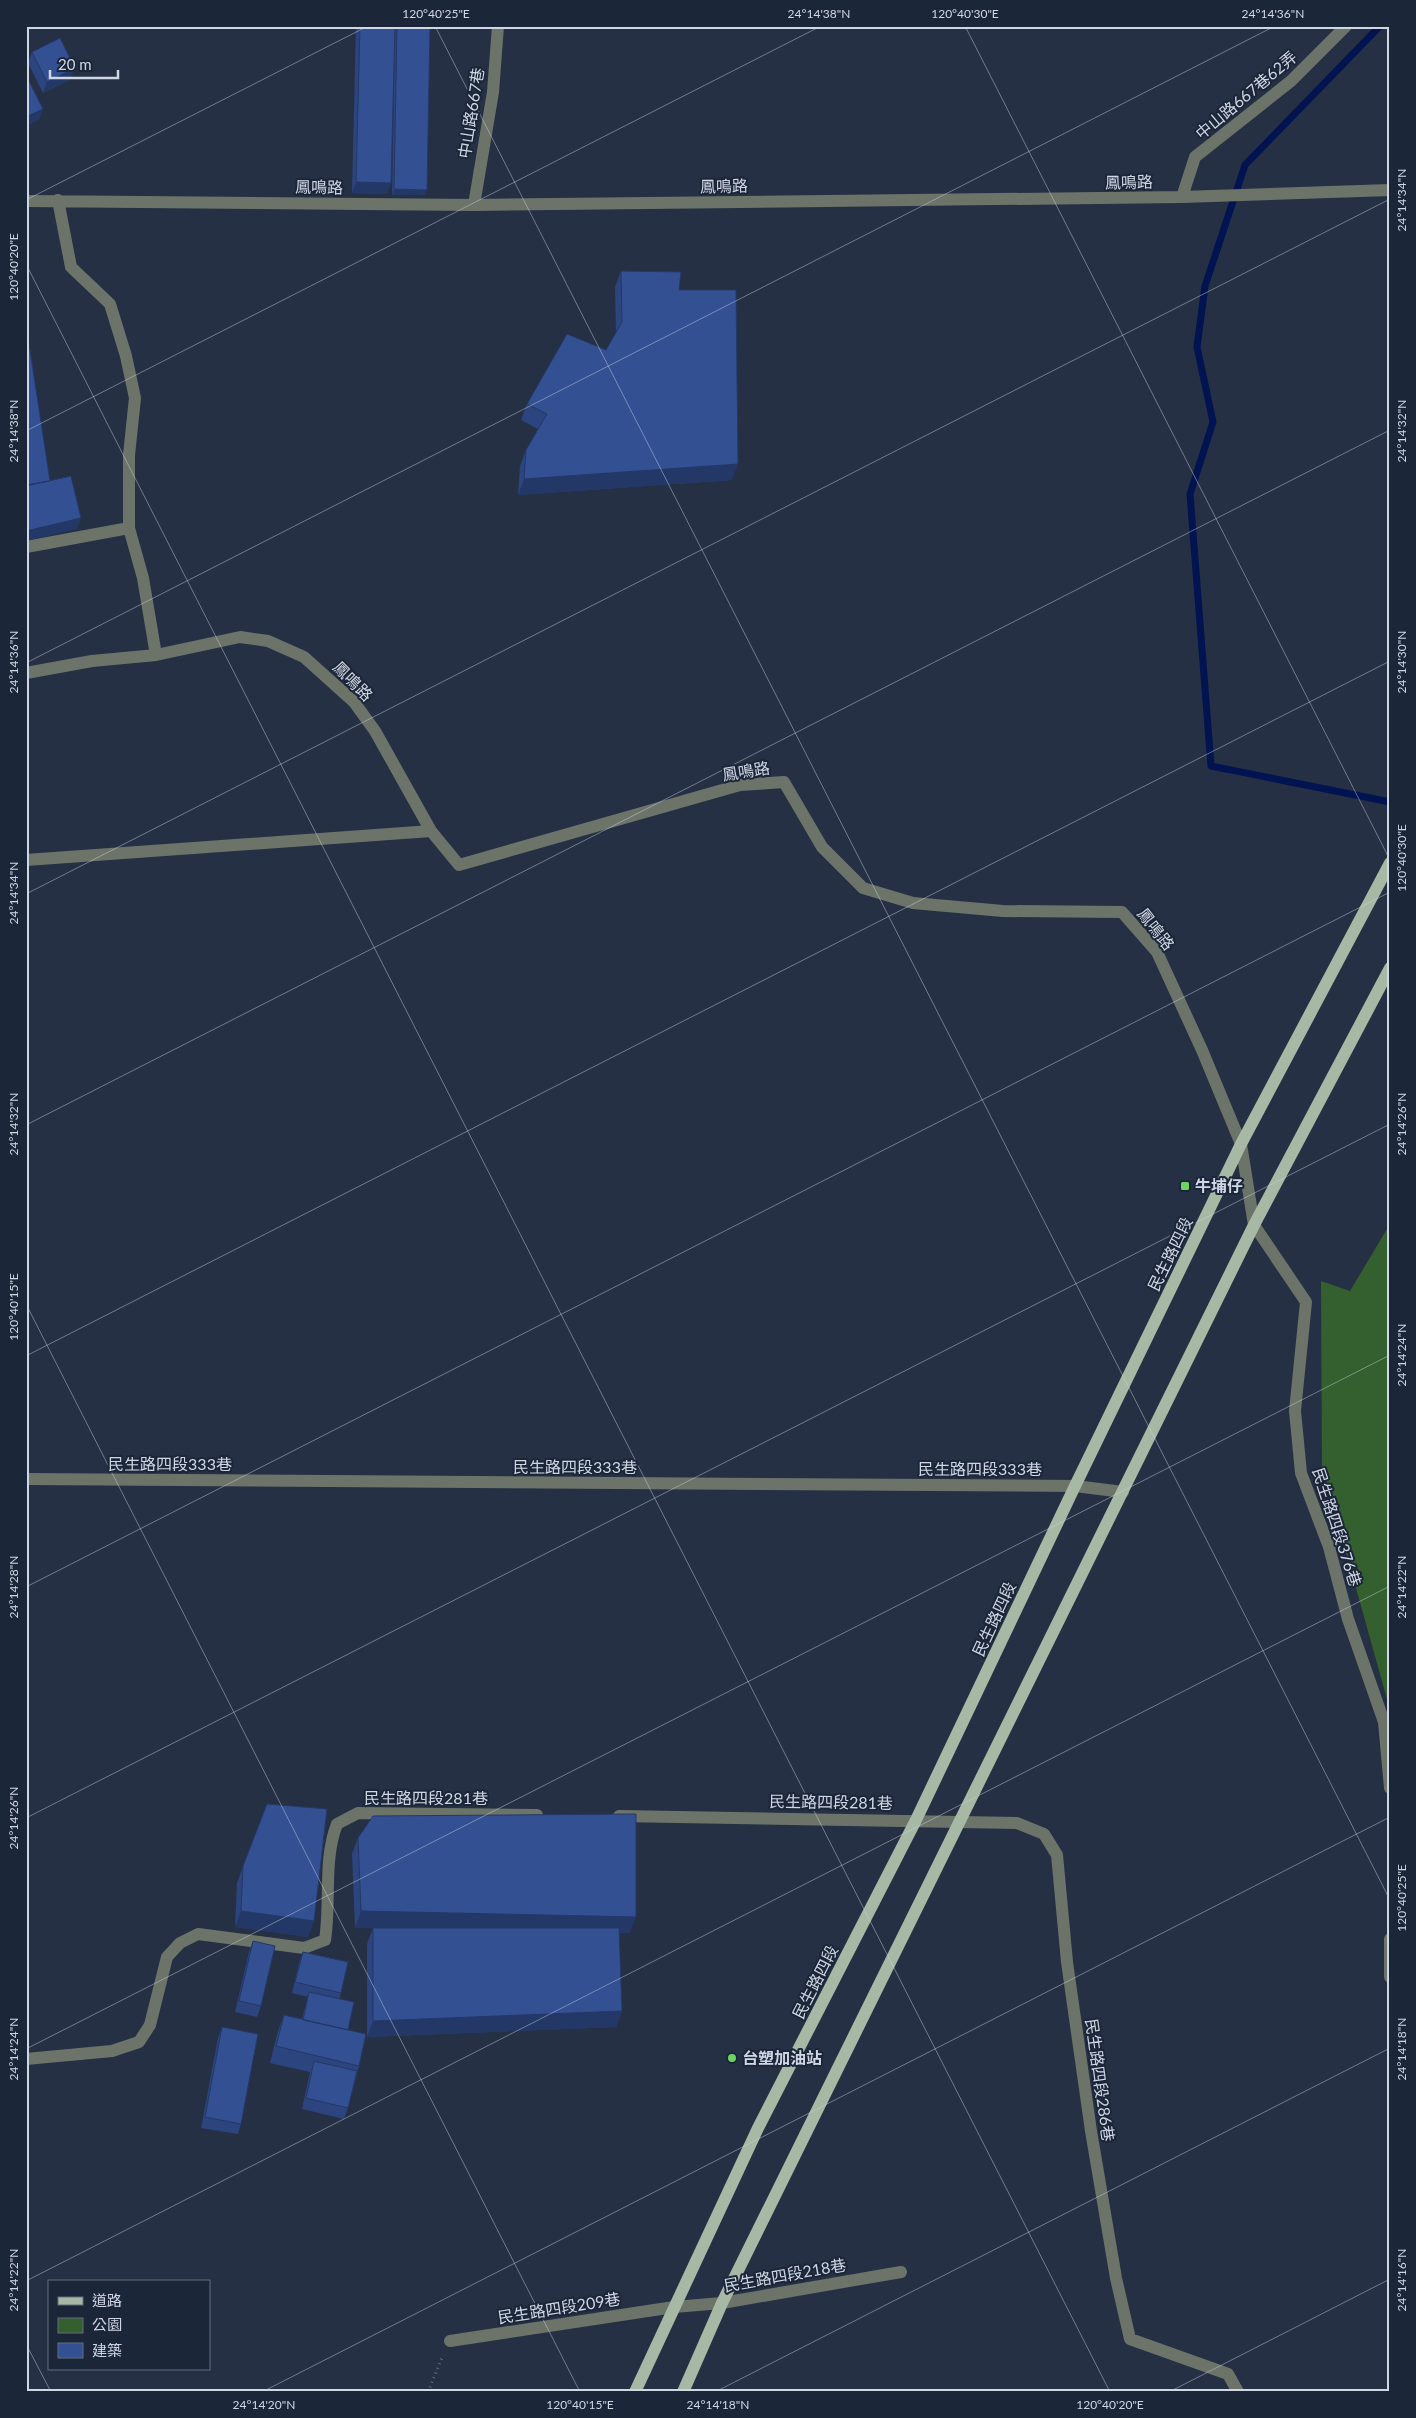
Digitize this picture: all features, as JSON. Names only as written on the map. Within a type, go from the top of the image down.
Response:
[{"type":"main road","name":"民生路四段","points":[[635,2392],[758,2128],[916,1820],[1241,1144],[1390,864]]},
{"type":"main road","points":[[682,2392],[722,2303],[1254,1225],[1390,968]]},
{"type":"street","name":"中山路667巷","points":[[474,205],[493,92],[498,26]]},
{"type":"street","name":"中山路667巷62弄","points":[[1182,197],[1195,157],[1291,81],[1346,26]]},
{"type":"street","name":"鳳鳴路","points":[[26,201],[474,205],[1182,197],[1390,190]]},
{"type":"street","points":[[58,200],[71,267],[110,304],[126,356],[136,398],[128,455],[129,528],[143,578],[156,655]]},
{"type":"street","points":[[26,547],[129,528]]},
{"type":"street","name":"鳳鳴路","points":[[26,673],[92,661],[156,655],[240,637],[268,641],[304,657],[354,702],[376,731],[431,831],[459,865],[740,785],[784,782],[822,847],[864,888],[912,903],[930,905],[1002,911],[1122,912],[1156,952],[1202,1050],[1241,1144],[1254,1225]]},
{"type":"street","points":[[26,860],[431,831]]},
{"type":"street","name":"民生路四段376巷","points":[[1254,1225],[1306,1302],[1295,1411],[1301,1473],[1329,1546],[1348,1619],[1384,1722],[1390,1788]]},
{"type":"street","name":"民生路四段333巷","points":[[26,1479],[1075,1486],[1123,1492]]},
{"type":"street","name":"民生路四段281巷","points":[[26,2060],[112,2051],[139,2042],[150,2025],[167,1957],[180,1943],[198,1934],[304,1948],[325,1940],[328,1921],[331,1841],[337,1824],[358,1813],[548,1815]]},
{"type":"street","name":"民生路四段281巷","points":[[608,1816],[916,1820]]},
{"type":"street","name":"民生路四段286巷","points":[[916,1820],[959,1823],[1017,1823],[1044,1834],[1057,1855],[1067,1962],[1091,2131],[1116,2278],[1130,2338],[1228,2374],[1238,2392]]},
{"type":"street","points":[[1390,1940],[1390,1978]]},
{"type":"street","name":"民生路四段218巷","points":[[674,2307],[722,2303],[901,2272]]},
{"type":"street","name":"民生路四段209巷","points":[[450,2341],[674,2307]]},
{"type":"path","points":[[428,2392],[450,2341]]},
{"type":"green space","points":[[1390,1224],[1390,1710],[1322,1466],[1321,1281],[1350,1291]]},
{"type":"building","points":[[360,26],[395,26],[391,183],[356,182]]},
{"type":"building","points":[[397,26],[430,26],[427,190],[394,189]]},
{"type":"building","points":[[60,38],[75,68],[47,82],[32,52]]},
{"type":"building","points":[[26,75],[43,109],[26,117]]},
{"type":"building","points":[[621,271],[681,272],[679,290],[736,290],[738,464],[524,479],[526,450],[547,414],[527,404],[567,334],[606,350],[622,322]]},
{"type":"building","points":[[26,337],[28,337],[50,481],[26,485]]},
{"type":"building","points":[[71,476],[81,518],[26,531],[26,486]]},
{"type":"building","points":[[267,1804],[327,1809],[314,1921],[241,1911],[243,1866]]},
{"type":"building","points":[[636,1814],[636,1917],[361,1911],[358,1838],[373,1816]]},
{"type":"building","points":[[373,1928],[619,1928],[622,2011],[373,2021]]},
{"type":"building","points":[[253,1941],[275,1946],[261,2006],[239,2001]]},
{"type":"building","points":[[303,1952],[348,1962],[341,1993],[295,1982]]},
{"type":"building","points":[[309,1992],[354,2002],[348,2030],[303,2020]]},
{"type":"building","points":[[284,2015],[366,2034],[359,2066],[276,2046]]},
{"type":"building","points":[[222,2027],[258,2034],[241,2124],[205,2117]]},
{"type":"building","points":[[314,2061],[357,2071],[348,2108],[306,2098]]},
{"type":"waterway","points":[[1380,26],[1245,165],[1205,286],[1197,347],[1213,422],[1190,494],[1211,766],[1390,802]]},
{"type":"place","name":"牛埔仔","points":[[1185,1186]]},
{"type":"place","name":"台塑加油站","points":[[732,2058]]}]
